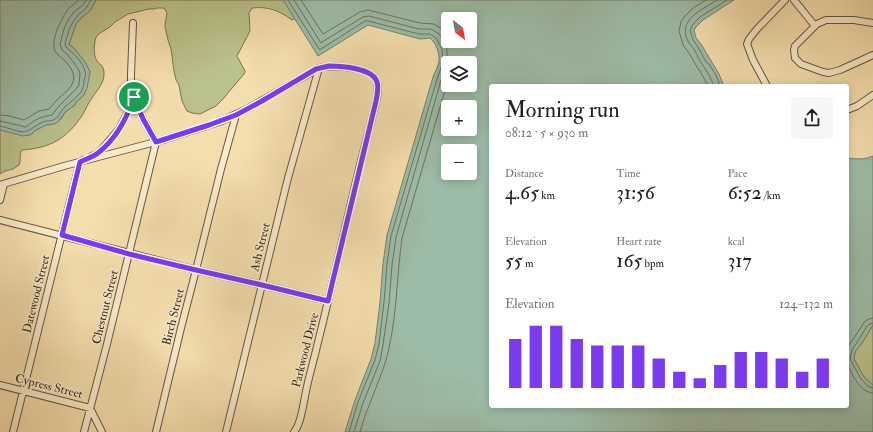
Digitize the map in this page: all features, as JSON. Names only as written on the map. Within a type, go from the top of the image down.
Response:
[{"type":"street","points":[[766,84],[753,60],[747,43],[757,29],[785,0]]},
{"type":"street","points":[[794,0],[815,26]]},
{"type":"street","points":[[873,23],[854,20],[829,20],[822,22],[815,26],[794,48],[796,60],[799,63],[804,66],[829,73],[840,70],[873,55]]},
{"type":"street","points":[[133,23],[131,85],[143,119],[156,142]]},
{"type":"street","name":"Parkwood Drive","points":[[2,185],[204,127],[236,115],[319,68],[335,66],[360,70],[374,76],[378,86],[376,101],[301,416],[294,432]]},
{"type":"street","name":"Ash Street","points":[[226,432],[288,178],[319,68]]},
{"type":"street","points":[[849,109],[857,106],[873,95]]},
{"type":"street","points":[[80,162],[97,154],[112,139],[126,118],[134,97]]},
{"type":"street","name":"Birch Street","points":[[156,432],[221,168],[236,115]]},
{"type":"street","name":"Chestnut Street","points":[[84,432],[156,142]]},
{"type":"street","name":"Datewood Street","points":[[13,432],[80,162]]},
{"type":"street","points":[[0,200],[2,185]]},
{"type":"street","points":[[0,220],[62,235],[129,254],[328,301]]},
{"type":"street","name":"Cypress Street","points":[[0,385],[90,408],[102,432]]},
{"type":"green space","points":[[96,0],[307,0],[304,14],[292,20],[274,10],[252,8],[249,13],[250,31],[237,56],[245,71],[244,74],[216,106],[200,114],[187,111],[182,101],[165,27],[167,13],[164,8],[149,9],[128,14],[96,37],[94,53],[97,61],[103,67],[104,78],[100,87],[77,123],[57,141],[41,147],[22,150],[19,165],[0,174],[0,130],[30,135],[46,125],[54,124],[62,118],[65,112],[75,105],[76,102],[84,95],[90,72],[85,62],[69,44],[76,24],[90,11]]},
{"type":"green space","points":[[873,325],[873,385],[864,377],[854,359],[855,352]]},
{"type":"water","points":[[0,0],[96,0],[90,11],[76,24],[69,44],[85,62],[90,72],[84,95],[76,102],[75,105],[65,112],[58,122],[46,125],[30,135],[23,136],[0,130]]},
{"type":"water","points":[[283,0],[734,0],[703,20],[694,30],[696,38],[719,74],[723,84],[489,84],[489,408],[849,408],[849,158],[863,159],[873,156],[873,325],[855,352],[854,359],[864,377],[873,385],[873,432],[345,432],[355,400],[371,359],[375,343],[387,235],[433,77],[439,64],[439,55],[434,43],[430,38],[420,39],[368,25],[318,56]]},
{"type":"route","points":[[335,66],[360,70],[369,73],[375,78],[378,86],[376,101],[328,301],[129,254],[62,235],[80,162],[97,154],[112,139],[126,118],[134,97],[143,119],[156,142],[236,115],[319,68],[335,66]]}]
